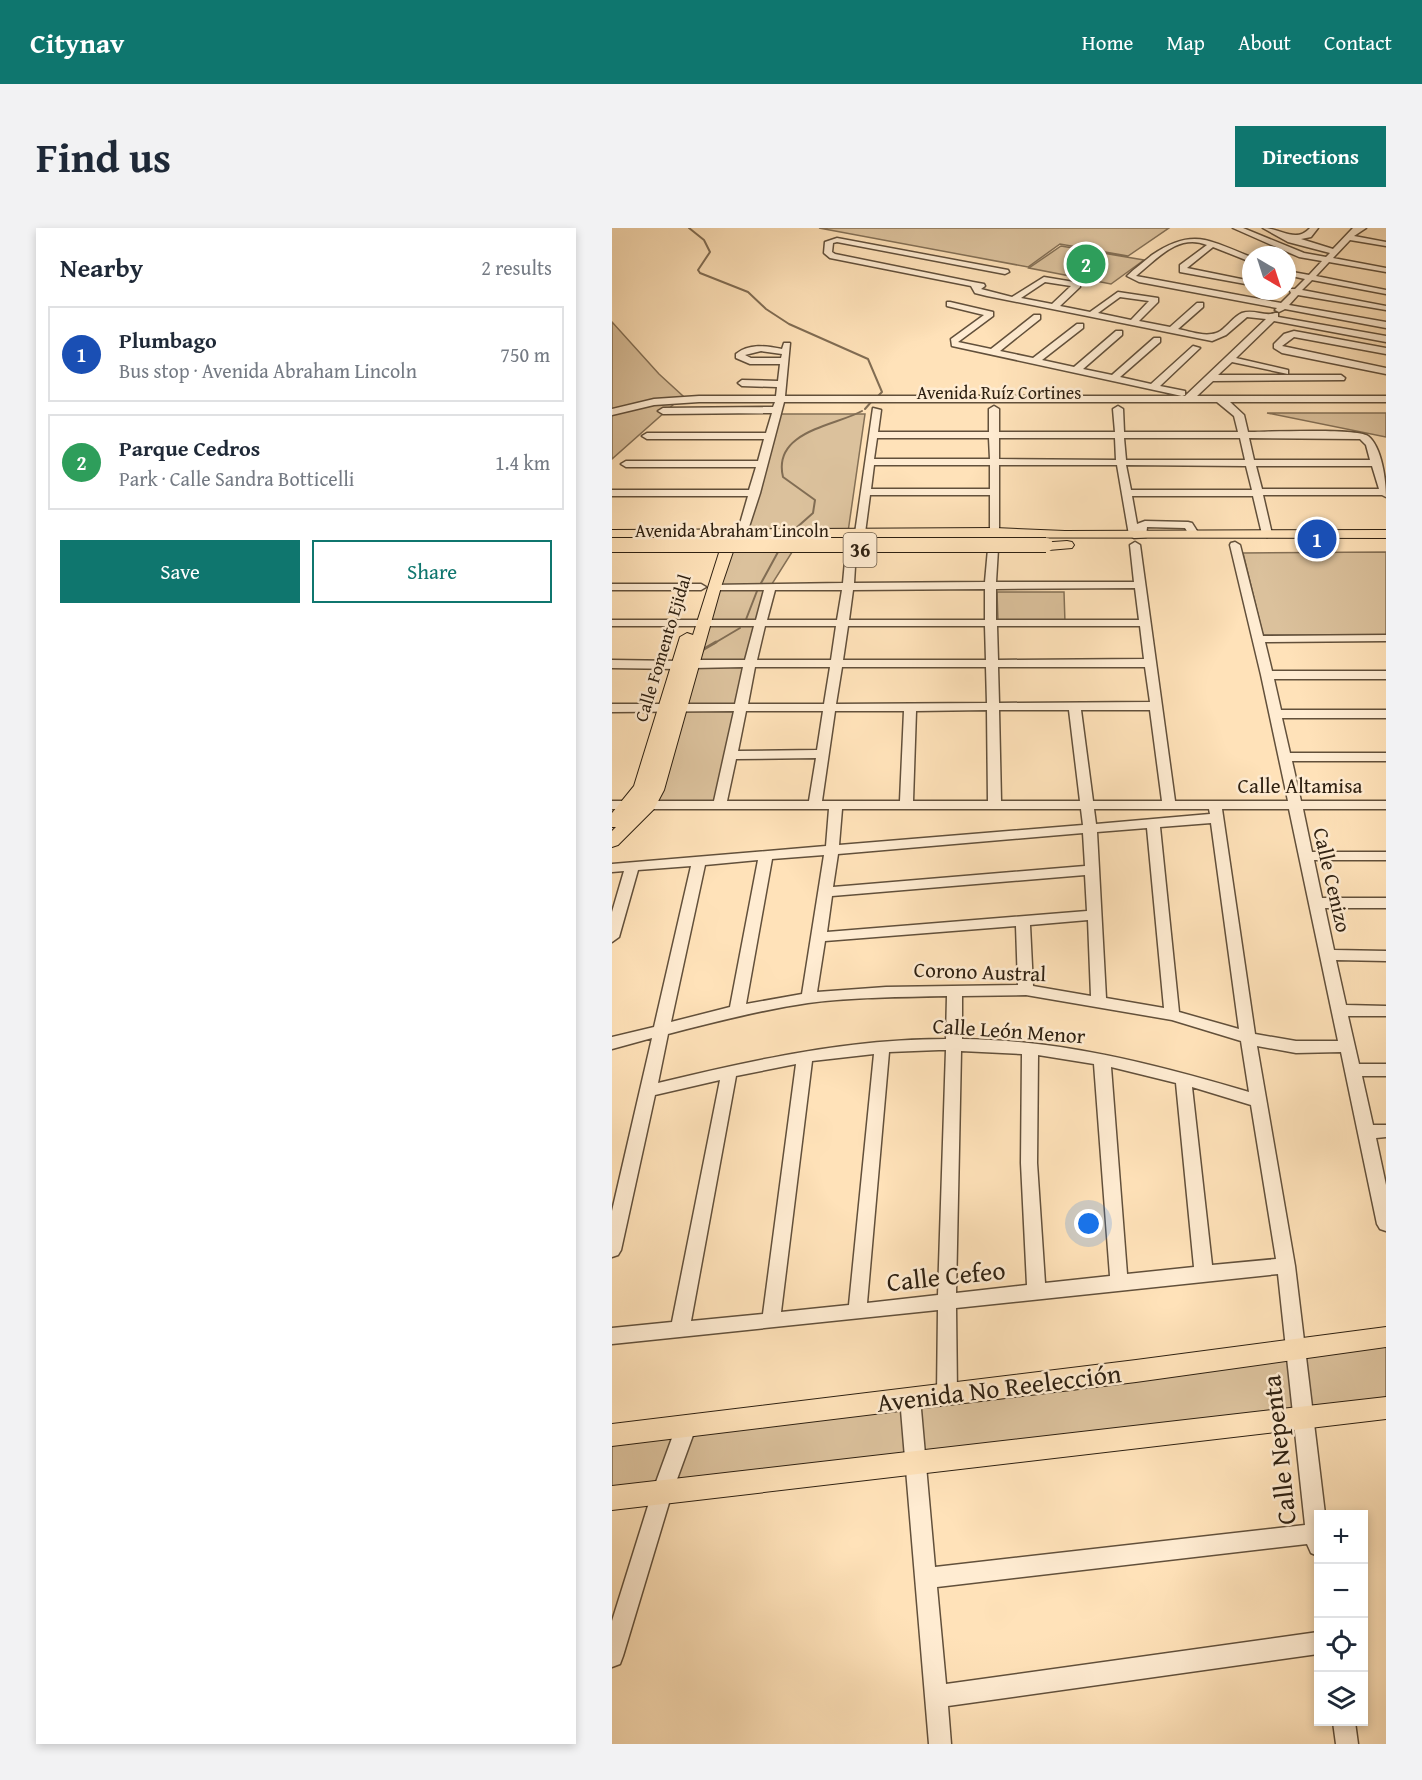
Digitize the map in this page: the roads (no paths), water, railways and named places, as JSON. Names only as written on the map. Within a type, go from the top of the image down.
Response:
[{"type":"main road","name":"Avenida Abraham Lincoln","points":[[612,534],[995,532],[1067,540]]},
{"type":"main road","name":"Calle Fomento Ejidal","points":[[648,805],[656,790],[674,707],[707,587],[721,549],[731,534]]},
{"type":"main road","points":[[755,548],[748,542],[759,534]]},
{"type":"main road","name":"36","points":[[612,546],[1067,540],[1194,534],[1386,534]]},
{"type":"main road","name":"36","points":[[1137,538],[1235,545],[1386,544]]},
{"type":"main road","name":"Avenida Abraham Lincoln","points":[[612,540],[1044,540]]},
{"type":"main road","name":"Avenida Abraham Lincoln","points":[[612,546],[721,549],[993,549],[1040,548],[1067,540]]},
{"type":"main road","name":"Calle Fomento Ejidal","points":[[612,824],[620,805],[642,787],[674,707]]},
{"type":"main road","points":[[612,841],[648,805]]},
{"type":"main road","name":"Avenida No Reelección","points":[[612,1435],[1136,1371],[1386,1337]]},
{"type":"main road","points":[[612,1498],[1386,1408]]},
{"type":"street","points":[[1238,228],[1302,255],[1386,270]]},
{"type":"street","points":[[1267,228],[1313,247],[1360,256]]},
{"type":"street","points":[[950,304],[990,314],[954,343],[1189,395],[1229,359],[1362,228]]},
{"type":"street","points":[[1274,244],[1313,229]]},
{"type":"street","points":[[1242,257],[1194,238],[1181,238],[1164,249],[1132,277],[1386,338]]},
{"type":"street","points":[[1350,238],[1386,244]]},
{"type":"street","points":[[983,286],[1007,271],[837,240],[829,242],[828,253],[833,256],[983,286],[991,292],[1016,298],[1215,336],[1224,335],[1246,313],[1277,312],[1386,325]]},
{"type":"street","points":[[1211,245],[1183,267],[1183,270],[1242,281]]},
{"type":"street","points":[[1296,275],[1386,292]]},
{"type":"street","points":[[1016,298],[1044,279],[1077,285],[1056,305]]},
{"type":"street","points":[[973,284],[982,293],[1056,305],[1173,329]]},
{"type":"street","points":[[1297,292],[1386,308]]},
{"type":"street","points":[[1093,313],[1118,294],[1155,300],[1135,320]]},
{"type":"street","points":[[1173,329],[1200,305]]},
{"type":"street","points":[[993,352],[1037,317]]},
{"type":"street","points":[[1035,361],[1080,326]]},
{"type":"street","points":[[1076,370],[1119,333]]},
{"type":"street","points":[[1386,351],[1294,334],[1287,336],[1277,346],[1282,350],[1386,371]]},
{"type":"street","points":[[1114,378],[1157,340]]},
{"type":"street","points":[[1157,387],[1196,348]]},
{"type":"street","points":[[731,534],[755,493],[760,464],[778,405],[786,353]]},
{"type":"street","points":[[1229,359],[1314,378]]},
{"type":"street","points":[[1209,378],[1341,378]]},
{"type":"street","points":[[742,383],[782,384]]},
{"type":"street","name":"Avenida Ruíz Cortines","points":[[612,419],[657,411],[713,410],[858,400],[1189,395],[1219,399],[1386,399]]},
{"type":"street","name":"Avenida Ruíz Cortines","points":[[612,412],[654,402],[699,399],[760,399],[788,410]]},
{"type":"street","points":[[713,410],[766,404],[766,401],[760,399]]},
{"type":"street","points":[[1219,399],[1235,410],[1267,534]]},
{"type":"street","points":[[800,410],[787,406],[795,403],[858,400]]},
{"type":"street","name":"Avenida Ruíz Cortines","points":[[906,410],[1235,410],[1386,407]]},
{"type":"street","points":[[994,409],[995,532]]},
{"type":"street","points":[[1118,409],[1121,462],[1137,538],[1139,585],[1169,805]]},
{"type":"street","points":[[860,533],[876,410]]},
{"type":"street","points":[[647,435],[768,436]]},
{"type":"street","points":[[872,435],[1348,435],[1363,437],[1370,444],[1386,493],[1126,493]]},
{"type":"street","points":[[870,462],[1375,463]]},
{"type":"street","points":[[626,464],[760,464]]},
{"type":"street","points":[[865,492],[994,492]]},
{"type":"street","points":[[612,493],[755,493]]},
{"type":"street","name":"Calle Cenizo","points":[[1235,545],[1259,639],[1346,1046],[1385,1215]]},
{"type":"street","points":[[993,549],[990,585],[995,708],[995,805]]},
{"type":"street","points":[[815,805],[848,587],[851,550]]},
{"type":"street","points":[[612,587],[1139,585]]},
{"type":"street","points":[[720,805],[750,664],[770,587]]},
{"type":"street","points":[[612,624],[1144,623]]},
{"type":"street","points":[[1259,639],[1386,638]]},
{"type":"street","points":[[612,664],[1149,663]]},
{"type":"street","points":[[1267,675],[1386,675]]},
{"type":"street","points":[[612,708],[1157,706]]},
{"type":"street","points":[[906,804],[910,707]]},
{"type":"street","points":[[1075,707],[1090,829],[1099,1003]]},
{"type":"street","points":[[1274,714],[1386,714]]},
{"type":"street","points":[[731,755],[823,754]]},
{"type":"street","points":[[1283,757],[1386,757]]},
{"type":"street","points":[[620,805],[1087,804],[1169,805],[1215,812]]},
{"type":"street","points":[[809,998],[832,850],[836,805]]},
{"type":"street","name":"Calle Altamisa","points":[[1215,812],[1294,805],[1386,805]]},
{"type":"street","points":[[612,868],[1153,824],[1215,812]]},
{"type":"street","name":"Calle Nepenta","points":[[1215,812],[1248,1037],[1286,1266],[1314,1510]]},
{"type":"street","points":[[1153,824],[1172,1015]]},
{"type":"street","points":[[737,1011],[766,855]]},
{"type":"street","points":[[1305,856],[1386,856]]},
{"type":"street","points":[[612,1250],[699,862]]},
{"type":"street","points":[[612,937],[632,867]]},
{"type":"street","points":[[826,892],[1091,870]]},
{"type":"street","points":[[1316,903],[1386,903]]},
{"type":"street","points":[[819,937],[1095,915]]},
{"type":"street","points":[[1023,921],[1026,990]]},
{"type":"street","points":[[1328,956],[1386,956]]},
{"type":"street","points":[[947,1394],[947,1302],[956,990]]},
{"type":"street","name":"Corono Austral","points":[[612,1043],[737,1011],[809,998],[886,992],[1026,990],[1172,1015],[1267,1043],[1296,1047],[1346,1046]]},
{"type":"street","points":[[1340,1011],[1386,1011]]},
{"type":"street","name":"Calle León Menor","points":[[647,1091],[805,1057],[882,1047],[954,1044],[1102,1059],[1183,1078],[1259,1101]]},
{"type":"street","points":[[857,1312],[882,1047]]},
{"type":"street","points":[[1030,1050],[1029,1163],[1036,1292]]},
{"type":"street","points":[[771,1321],[805,1057]]},
{"type":"street","points":[[1102,1059],[1119,1283]]},
{"type":"street","points":[[1353,1070],[1386,1070]]},
{"type":"street","points":[[680,1329],[729,1072]]},
{"type":"street","points":[[1183,1078],[1204,1273]]},
{"type":"street","points":[[1366,1132],[1386,1131]]},
{"type":"street","name":"Calle Cefeo","points":[[612,1336],[1286,1266]]},
{"type":"street","points":[[910,1398],[934,1697],[940,1744]]},
{"type":"street","points":[[612,1656],[617,1621],[686,1427]]},
{"type":"street","points":[[925,1578],[1314,1540]]},
{"type":"street","points":[[934,1697],[1314,1644]]},
{"type":"street","points":[[1345,1726],[1347,1744]]},
{"type":"waterway","points":[[689,228],[704,240],[710,252],[698,270],[700,273],[748,292],[766,309],[789,324],[868,359],[882,392],[876,398]]},
{"type":"waterway","points":[[865,409],[872,401]]},
{"type":"waterway","points":[[795,529],[813,513],[815,500],[783,477],[782,462],[787,449],[808,432],[862,411]]},
{"type":"waterway","points":[[760,585],[778,552]]},
{"type":"waterway","points":[[745,622],[757,591]]},
{"type":"waterway","points":[[713,644],[740,628]]},
{"type":"waterway","points":[[704,649],[716,642]]},
{"type":"place","name":"Parque Cedros","points":[[1086,264]]},
{"type":"place","name":"Plumbago","points":[[1317,539]]}]
